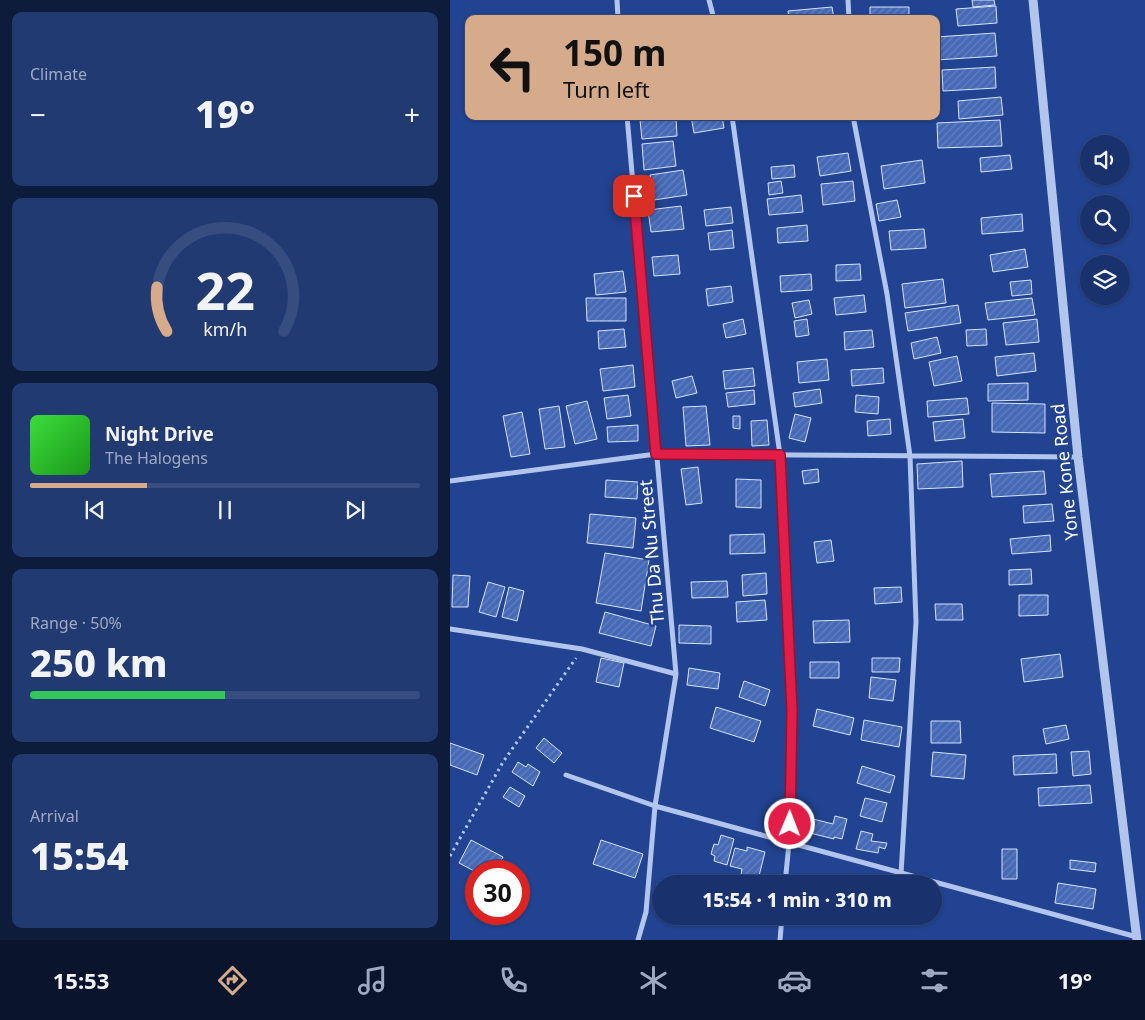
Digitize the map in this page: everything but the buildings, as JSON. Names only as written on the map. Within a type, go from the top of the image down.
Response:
[{"type":"street","points":[[617,0],[618,15]]},
{"type":"street","points":[[709,0],[713,15]]},
{"type":"street","points":[[848,0],[849,15]]},
{"type":"street","name":"Yone Kone Road","points":[[1032,0],[1078,457],[1137,938]]},
{"type":"street","name":"Thu Da Nu Street","points":[[627,120],[676,674],[655,806],[646,912],[638,940]]},
{"type":"street","points":[[733,120],[780,455],[792,711],[787,875]]},
{"type":"street","points":[[854,120],[887,294],[910,456],[916,622],[901,874]]},
{"type":"street","points":[[450,481],[656,454],[1078,457]]},
{"type":"street","points":[[450,629],[582,649],[676,674]]},
{"type":"street","points":[[566,775],[655,806],[1137,938]]},
{"type":"street","points":[[780,940],[781,925]]},
{"type":"path","points":[[450,856],[503,762],[582,649]]},
{"type":"route","points":[[634,196],[656,454],[780,455],[792,711],[790,824]]}]
